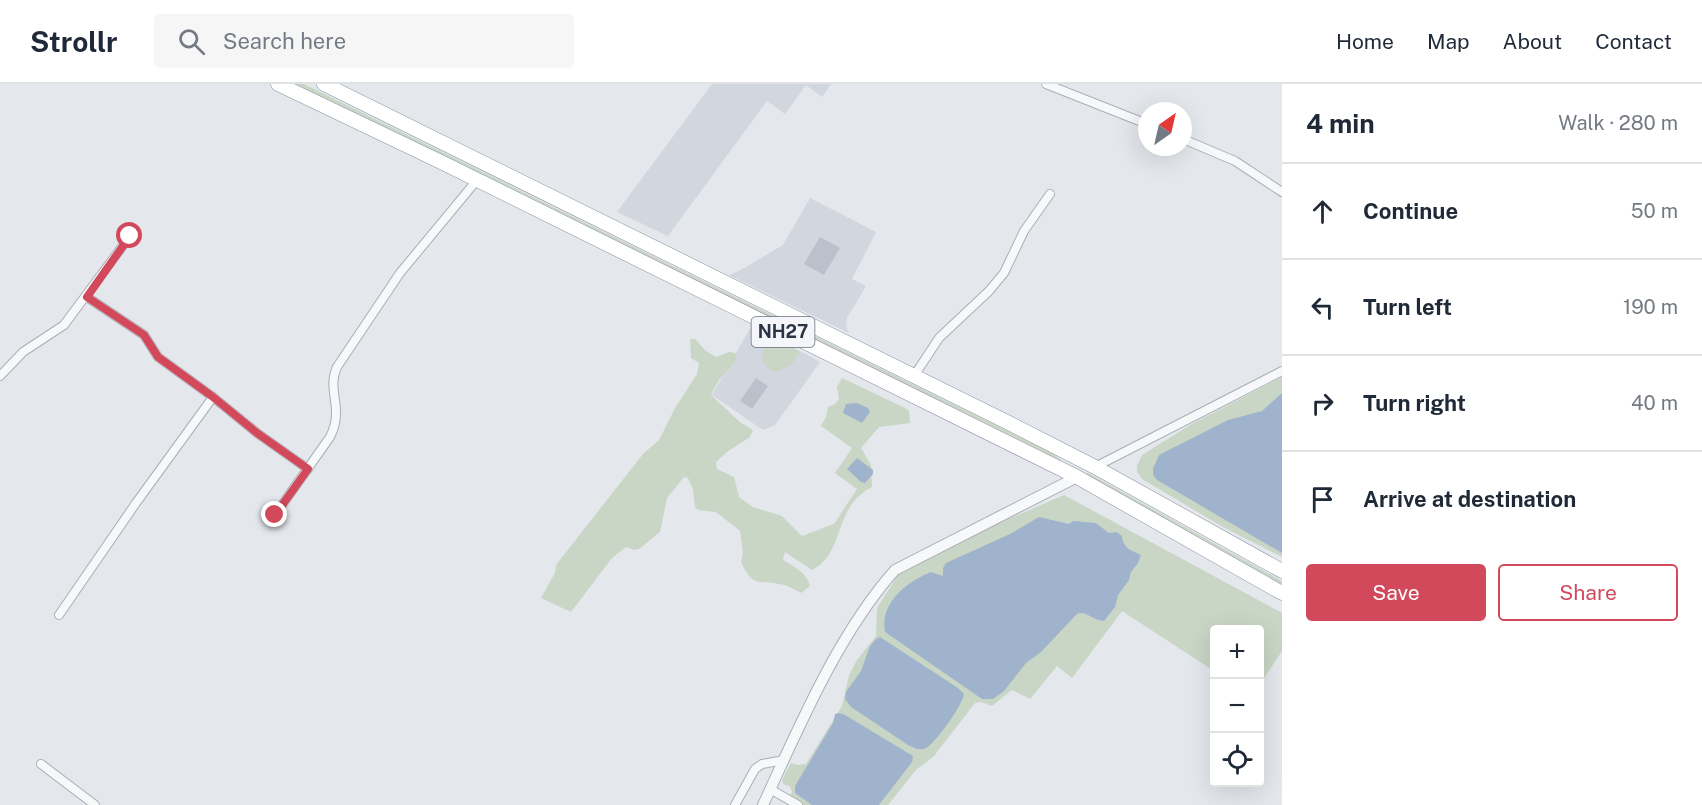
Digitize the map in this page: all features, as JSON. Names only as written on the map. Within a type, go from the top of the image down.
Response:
[{"type":"highway","name":"NH27","points":[[278,84],[1077,477],[1282,592]]},
{"type":"highway","name":"NH27","points":[[324,84],[1095,467],[1282,571]]},
{"type":"street","points":[[1046,84],[1138,120]]},
{"type":"street","points":[[1192,143],[1235,161],[1282,192]]},
{"type":"street","points":[[275,515],[336,426],[336,398],[333,388],[337,367],[399,273],[477,180]]},
{"type":"street","points":[[914,376],[939,338],[1004,273],[1024,231],[1050,194]]},
{"type":"street","points":[[0,376],[23,352],[64,325],[130,236]]},
{"type":"street","points":[[87,297],[144,335],[158,357],[308,469]]},
{"type":"street","points":[[1095,467],[1282,371]]},
{"type":"street","points":[[59,615],[213,397]]},
{"type":"street","points":[[763,805],[834,660],[877,589],[895,570],[1077,477]]},
{"type":"street","points":[[735,805],[755,769],[762,764],[784,760]]},
{"type":"street","points":[[41,764],[95,805]]},
{"type":"street","points":[[770,789],[798,805]]},
{"type":"shaded area","points":[[712,84],[831,84],[822,97],[806,85],[785,114],[767,101],[668,236],[617,212]]},
{"type":"shaded area","points":[[810,198],[876,232],[852,279],[866,286],[847,318],[846,327],[849,333],[729,275],[783,245]]},
{"type":"shaded area","points":[[752,325],[820,362],[775,425],[763,430],[712,395]]},
{"type":"green space","points":[[286,84],[304,84],[1052,453],[1061,460],[1061,463]]},
{"type":"green space","points":[[774,337],[800,352],[791,365],[776,372],[766,366],[762,356],[765,346]]},
{"type":"green space","points":[[690,339],[695,339],[706,351],[716,357],[729,352],[735,353],[737,359],[719,380],[711,395],[741,423],[753,430],[750,437],[716,462],[717,469],[734,477],[739,497],[753,507],[782,516],[802,536],[834,524],[857,489],[835,473],[852,448],[821,426],[828,407],[839,399],[837,387],[842,378],[905,408],[909,411],[910,423],[879,427],[861,448],[871,465],[872,487],[859,496],[851,506],[830,553],[823,562],[812,570],[785,552],[783,560],[800,570],[810,586],[801,593],[785,585],[752,579],[741,562],[743,553],[740,531],[716,512],[698,510],[695,507],[693,489],[688,478],[684,477],[667,498],[660,532],[639,549],[626,547],[612,558],[571,612],[541,598],[555,573],[556,565],[643,454],[659,440],[675,408],[697,374],[699,363],[691,358]]},
{"type":"green space","points":[[1282,377],[1282,557],[1223,527],[1142,479],[1137,472],[1137,466],[1142,455],[1190,425]]},
{"type":"green space","points":[[1088,473],[1282,581],[1282,589],[1085,474]]},
{"type":"green space","points":[[1064,495],[1282,613],[1282,651],[1264,678],[1264,625],[1210,625],[1210,668],[1122,611],[1072,678],[1057,666],[1030,699],[1012,690],[992,706],[981,702],[975,703],[934,756],[916,770],[888,805],[787,805],[792,791],[789,786],[783,784],[782,780],[791,763],[806,764],[842,706],[849,675],[857,660],[876,636],[877,608],[900,572],[983,530]]},
{"type":"water","points":[[1282,393],[1282,553],[1157,480],[1153,475],[1153,469],[1159,455],[1228,420],[1262,411]]},
{"type":"water","points":[[857,403],[868,408],[870,412],[862,423],[843,413],[846,404]]},
{"type":"water","points":[[857,458],[873,470],[873,474],[865,483],[847,469]]},
{"type":"water","points":[[1039,517],[1069,524],[1073,521],[1096,523],[1109,533],[1116,532],[1122,536],[1130,550],[1141,555],[1129,580],[1118,595],[1115,607],[1104,621],[1083,613],[1077,614],[1041,652],[1026,663],[1004,691],[993,699],[982,699],[885,632],[886,612],[897,594],[913,581],[931,572],[943,576],[946,563],[1010,534]]},
{"type":"water","points":[[880,637],[964,694],[948,723],[936,739],[924,749],[908,745],[851,707],[845,699],[846,692],[861,671],[870,646]]},
{"type":"water","points":[[839,713],[913,756],[912,762],[879,805],[812,805],[795,793],[795,786],[833,723],[835,714]]},
{"type":"building","points":[[820,237],[840,248],[824,275],[804,264]]},
{"type":"building","points":[[756,378],[768,386],[752,409],[740,401]]},
{"type":"route","points":[[130,236],[87,297],[144,335],[158,357],[308,469],[275,515]]}]
